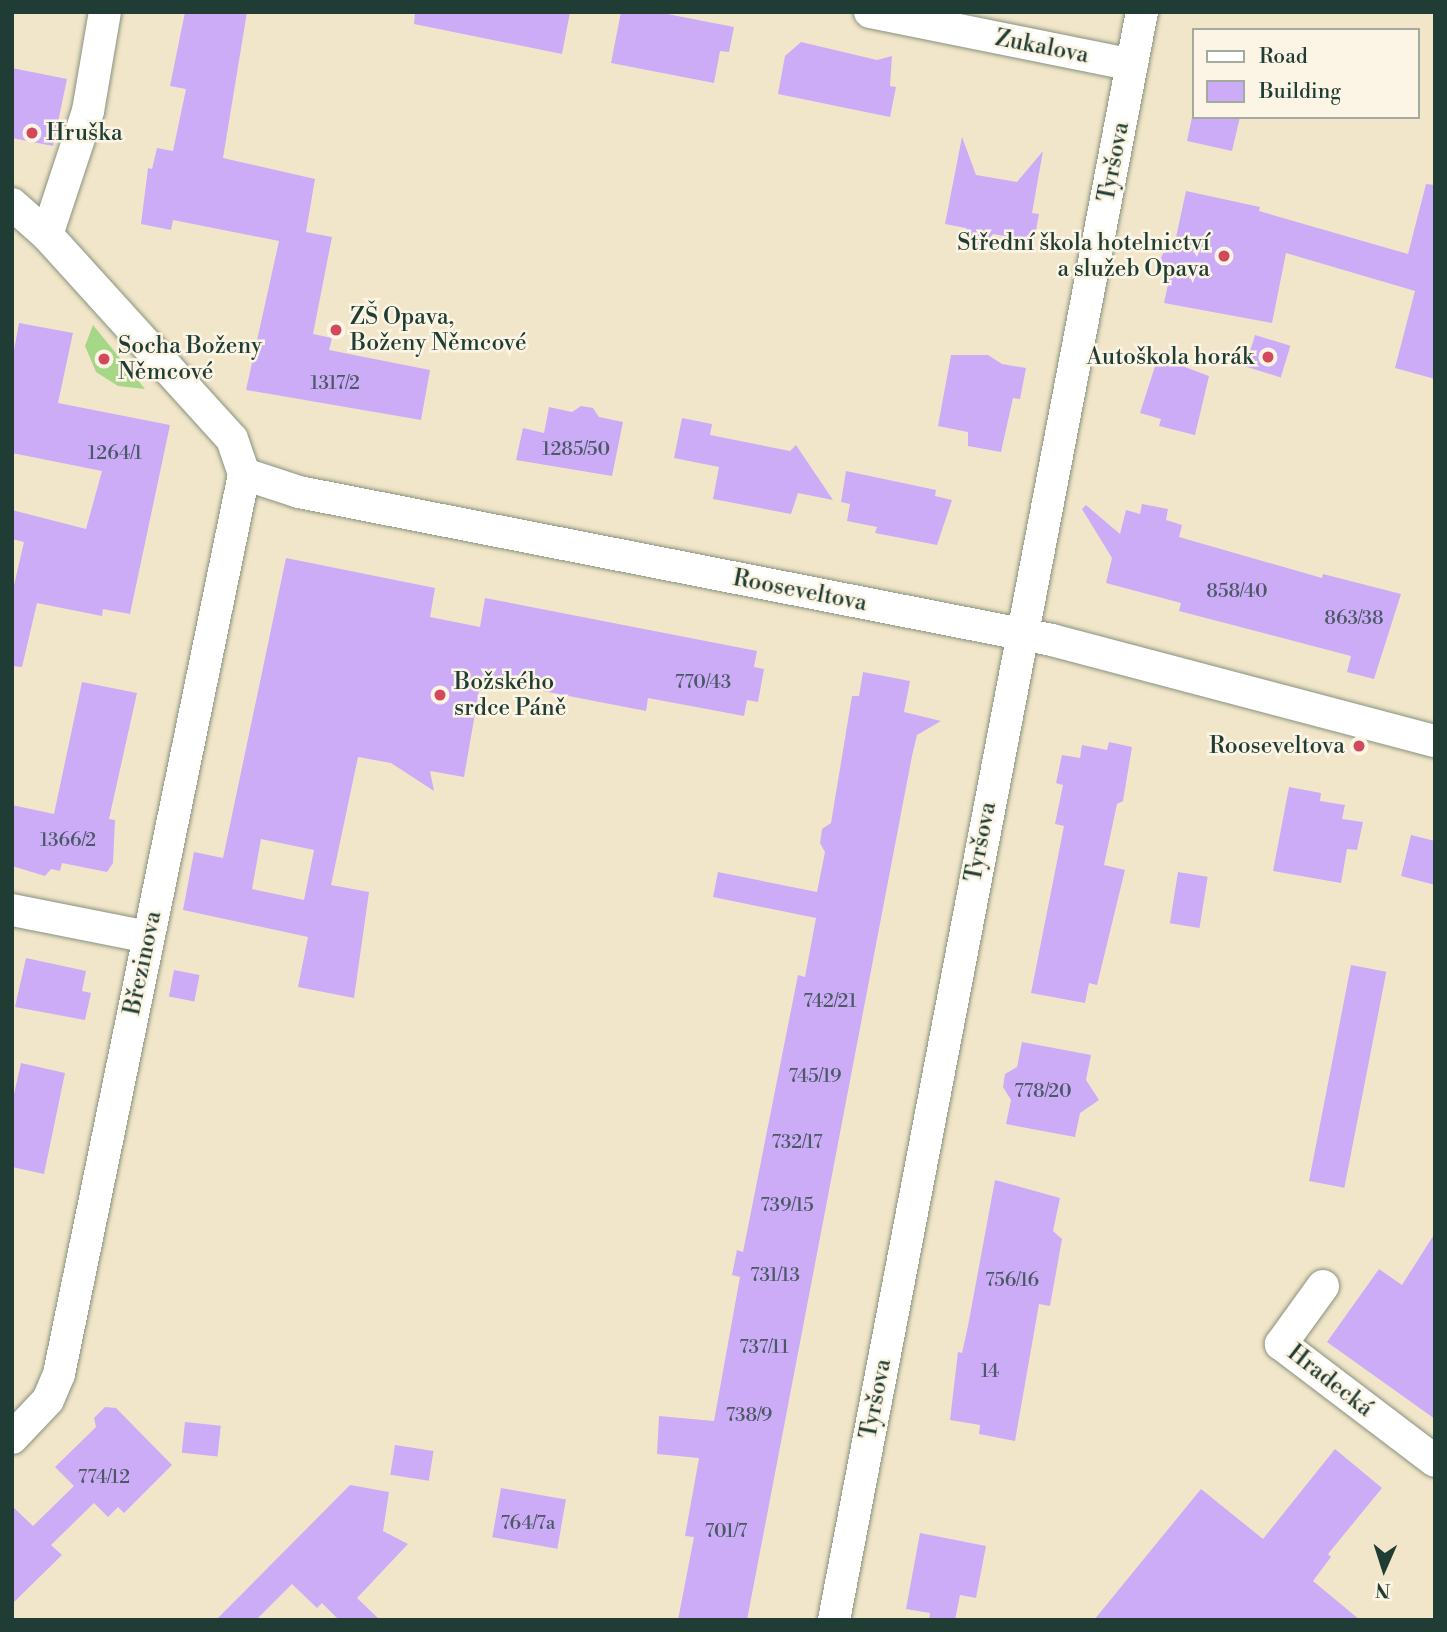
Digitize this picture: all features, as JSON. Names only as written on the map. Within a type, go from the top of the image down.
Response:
[{"type":"street","points":[[47,235],[88,111],[105,12]]},
{"type":"street","name":"Zukalova","points":[[870,12],[1132,65]]},
{"type":"street","name":"Tyršova","points":[[834,1620],[1014,672],[1025,635],[1142,12]]},
{"type":"street","points":[[12,204],[47,235],[232,439],[244,474]]},
{"type":"street","name":"Rooseveltova","points":[[244,474],[299,492],[1025,635],[1435,741]]},
{"type":"street","name":"Březinova","points":[[12,1438],[48,1400],[58,1374],[244,474]]},
{"type":"street","points":[[12,910],[148,937]]},
{"type":"street","name":"Hradecká","points":[[1323,1286],[1281,1344],[1435,1461]]},
{"type":"green space","points":[[93,325],[145,389],[118,386],[96,372],[85,346]]},
{"type":"building","points":[[185,12],[247,12],[223,158],[315,179],[306,232],[332,237],[313,334],[332,338],[329,350],[430,370],[421,420],[246,390],[279,241],[173,220],[171,230],[141,224],[148,168],[152,169],[157,148],[173,151],[186,89],[170,86]]},
{"type":"building","points":[[415,12],[570,12],[562,54],[414,24]]},
{"type":"building","points":[[621,12],[657,12],[734,27],[729,52],[720,51],[714,83],[611,63]]},
{"type":"building","points":[[801,42],[877,60],[892,56],[890,86],[896,87],[890,117],[778,94],[785,56]]},
{"type":"building","points":[[12,68],[67,79],[53,146],[12,138]]},
{"type":"building","points":[[1192,117],[1240,119],[1232,151],[1187,141]]},
{"type":"building","points":[[962,137],[976,175],[1017,182],[1043,151],[1032,213],[1039,214],[1034,241],[993,234],[979,250],[966,228],[945,224]]},
{"type":"building","points":[[1426,184],[1435,185],[1435,379],[1395,368],[1415,291],[1286,253],[1272,323],[1164,303],[1169,280],[1161,258],[1165,249],[1175,242],[1186,191],[1260,207],[1259,211],[1408,254]]},
{"type":"building","points":[[19,323],[73,333],[58,403],[170,425],[130,614],[103,609],[102,616],[37,603],[22,667],[12,666],[12,594],[24,542],[12,539],[12,510],[86,529],[102,471],[12,453],[12,361]]},
{"type":"building","name":"Autoškola horák","points":[[1255,335],[1290,346],[1281,377],[1245,367]]},
{"type":"building","points":[[951,355],[988,355],[1002,364],[1026,368],[1020,399],[1013,398],[1001,452],[968,446],[968,432],[938,426]]},
{"type":"building","points":[[1158,357],[1209,376],[1195,435],[1159,426],[1161,419],[1140,413]]},
{"type":"building","points":[[581,406],[593,408],[599,417],[623,422],[612,476],[516,460],[523,428],[544,433],[549,407],[572,412]]},
{"type":"building","points":[[682,418],[712,424],[710,435],[790,451],[796,445],[833,500],[798,493],[791,514],[713,499],[719,467],[674,458]]},
{"type":"building","points":[[846,471],[936,490],[935,496],[952,500],[937,545],[875,533],[877,527],[847,521],[850,504],[841,502]]},
{"type":"building","points":[[1142,504],[1168,509],[1166,520],[1182,525],[1179,537],[1322,578],[1323,574],[1401,594],[1374,679],[1347,672],[1351,656],[1179,611],[1181,603],[1106,583],[1112,558],[1082,509],[1086,505],[1120,534],[1126,510],[1140,514]]},
{"type":"building","points":[[286,558],[435,588],[430,617],[480,627],[485,598],[757,651],[754,667],[764,669],[758,702],[747,700],[744,716],[648,698],[646,711],[481,679],[464,777],[430,771],[434,791],[391,763],[358,757],[331,885],[369,892],[354,998],[298,987],[308,937],[183,910],[194,852],[223,858]],"holes":[[[261,839],[314,850],[304,900],[252,889]]]},
{"type":"building","points":[[863,672],[910,681],[904,712],[941,721],[917,735],[912,756],[747,1620],[678,1620],[694,1537],[685,1536],[699,1458],[657,1454],[659,1416],[714,1421],[740,1277],[732,1275],[737,1250],[743,1252],[798,975],[805,977],[816,918],[713,897],[718,872],[817,892],[825,852],[820,843],[822,829],[831,823],[852,696],[859,696]]},
{"type":"building","points":[[82,682],[137,693],[109,819],[115,820],[113,863],[107,872],[62,863],[60,871],[51,869],[45,876],[12,866],[12,805],[54,814]]},
{"type":"building","points":[[1109,742],[1132,747],[1123,801],[1117,804],[1104,865],[1125,870],[1097,985],[1089,983],[1085,1003],[1031,993],[1064,826],[1055,824],[1063,785],[1056,783],[1062,755],[1080,758],[1082,745],[1107,750]]},
{"type":"building","points":[[1289,787],[1321,793],[1320,801],[1345,805],[1342,819],[1363,822],[1357,850],[1347,849],[1341,883],[1273,871]]},
{"type":"building","points":[[1411,835],[1435,841],[1435,885],[1401,876]]},
{"type":"building","points":[[1178,872],[1208,877],[1199,928],[1170,923]]},
{"type":"building","points":[[26,958],[86,971],[82,991],[91,993],[85,1020],[15,1007]]},
{"type":"building","points":[[1351,965],[1386,972],[1344,1188],[1309,1181]]},
{"type":"building","points":[[174,970],[200,975],[194,1001],[169,997]]},
{"type":"building","points":[[1022,1042],[1091,1055],[1086,1080],[1099,1100],[1080,1113],[1075,1137],[1006,1124],[1011,1100],[1003,1087],[1005,1074],[1017,1067]]},
{"type":"building","points":[[21,1063],[65,1073],[44,1174],[12,1167],[12,1103]]},
{"type":"building","points":[[995,1180],[1060,1198],[1053,1231],[1062,1239],[1050,1306],[1039,1304],[1015,1441],[979,1434],[980,1425],[950,1420],[958,1352],[962,1353],[968,1326]]},
{"type":"building","points":[[1435,1233],[1435,1419],[1327,1342],[1379,1269],[1402,1285]]},
{"type":"building","points":[[105,1407],[116,1408],[172,1465],[124,1513],[118,1507],[108,1517],[94,1503],[51,1545],[62,1555],[12,1604],[12,1506],[33,1526],[74,1486],[55,1467],[96,1427],[94,1418]]},
{"type":"building","points":[[185,1422],[221,1426],[218,1457],[182,1453]]},
{"type":"building","points":[[395,1445],[434,1451],[429,1481],[390,1475]]},
{"type":"building","points":[[1335,1449],[1382,1488],[1328,1554],[1331,1557],[1313,1581],[1360,1620],[1094,1620],[1201,1489],[1263,1539]]},
{"type":"building","points":[[350,1485],[389,1492],[383,1531],[408,1544],[357,1598],[380,1620],[339,1620],[322,1603],[317,1608],[292,1584],[256,1620],[216,1620]]},
{"type":"building","points":[[501,1488],[566,1499],[557,1549],[492,1537]]},
{"type":"building","points":[[920,1533],[986,1546],[976,1598],[960,1595],[955,1620],[929,1620],[930,1613],[906,1609]]},
{"type":"place","name":"Hruška","points":[[32,133]]},
{"type":"place","name":"Střední škola hotelnictví a služeb Opava","points":[[1224,256]]},
{"type":"place","name":"ZŠ Opava, Boženy Němcové","points":[[336,330]]},
{"type":"place","name":"Autoškola horák","points":[[1268,357]]},
{"type":"place","name":"Socha Boženy Němcové","points":[[104,359]]},
{"type":"place","name":"Božského srdce Páně","points":[[440,695]]},
{"type":"place","name":"Rooseveltova","points":[[1359,746]]}]
